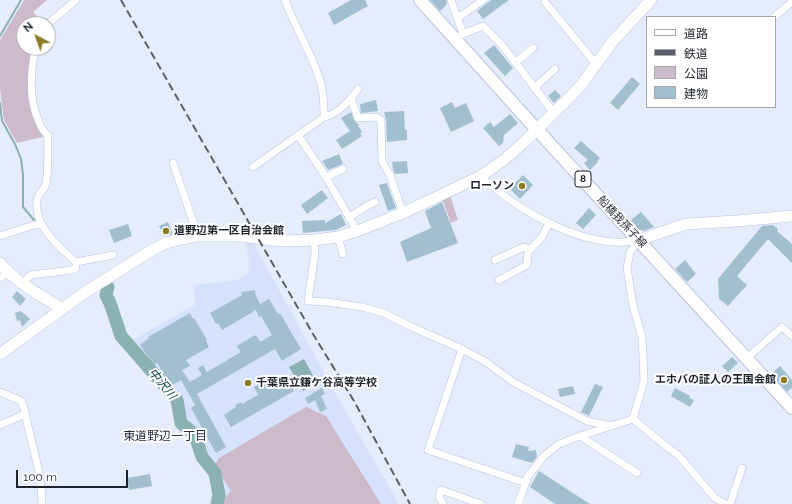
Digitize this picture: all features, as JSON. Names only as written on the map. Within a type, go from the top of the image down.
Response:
[{"type":"main road","name":"船橋我孫子線","points":[[420,0],[459,37],[537,130],[792,408]]},
{"type":"street","points":[[56,17],[76,0]]},
{"type":"street","points":[[285,0],[318,74],[323,91],[324,117]]},
{"type":"street","points":[[451,0],[458,18],[459,37],[483,26],[516,62],[554,113]]},
{"type":"street","points":[[458,18],[483,0]]},
{"type":"street","points":[[0,354],[101,281],[166,243],[198,236],[240,236],[280,241],[314,240],[338,237],[403,213],[481,176],[504,160],[554,113],[582,84],[613,42],[651,0]]},
{"type":"street","points":[[545,2],[596,64]]},
{"type":"street","points":[[775,16],[792,2]]},
{"type":"street","points":[[516,62],[533,48]]},
{"type":"street","points":[[22,284],[30,275],[72,270],[76,268],[76,262],[54,242],[42,225],[37,208],[38,197],[46,185],[48,134],[44,132],[39,123],[32,103],[31,74],[34,56]]},
{"type":"street","points":[[534,88],[555,70]]},
{"type":"street","points":[[254,167],[324,117],[340,109],[358,89]]},
{"type":"street","points":[[351,98],[358,118],[377,117],[381,120],[382,161],[390,175],[403,213]]},
{"type":"street","points":[[298,135],[326,177],[357,231]]},
{"type":"street","points":[[173,163],[198,236]]},
{"type":"street","points":[[326,177],[343,169]]},
{"type":"street","points":[[481,176],[512,202],[549,223],[581,236],[612,242],[639,240],[686,224],[792,216]]},
{"type":"street","points":[[348,217],[363,207],[375,202]]},
{"type":"street","points":[[499,280],[527,265],[528,252],[542,237],[549,223]]},
{"type":"street","points":[[0,236],[34,225],[42,225]]},
{"type":"street","points":[[338,237],[343,254]]},
{"type":"street","points":[[314,240],[315,252],[308,301],[334,303],[384,313],[462,349],[486,362],[513,382],[587,421],[612,426]]},
{"type":"street","points":[[633,419],[644,382],[644,362],[642,337],[633,306],[627,268],[630,252],[639,240]]},
{"type":"street","points":[[495,260],[524,247],[531,249]]},
{"type":"street","points":[[76,262],[113,255]]},
{"type":"street","points":[[2,271],[62,309]]},
{"type":"street","points":[[747,358],[782,326],[792,336]]},
{"type":"street","points":[[462,349],[428,450],[526,483]]},
{"type":"street","points":[[0,392],[21,401],[24,408],[40,476],[42,487],[42,504]]},
{"type":"street","points":[[0,425],[25,414]]},
{"type":"street","points":[[518,504],[528,476],[545,455],[558,444],[633,419]]},
{"type":"street","points":[[633,419],[678,455],[715,498],[725,504]]},
{"type":"street","points":[[580,436],[637,473]]},
{"type":"street","points":[[730,504],[742,468]]},
{"type":"street","points":[[443,504],[439,497],[441,490],[481,504]]},
{"type":"shaded area","name":"千葉県立鎌ケ谷高等学校","points":[[246,241],[253,242],[342,405],[399,504],[221,504],[223,488],[175,395],[157,371],[129,342],[196,304],[193,285],[238,280],[248,273],[249,264]]},
{"type":"shaded area","points":[[304,359],[317,383],[303,391],[289,367]]},
{"type":"green space","points":[[24,0],[47,0],[33,12],[37,16],[16,16],[16,56],[33,56],[33,112],[43,137],[17,143],[4,120],[0,89],[0,40]]},
{"type":"green space","points":[[450,195],[458,220],[451,223],[442,199]]},
{"type":"green space","points":[[306,407],[326,416],[381,504],[223,504],[224,499],[231,491],[215,465],[219,458]]},
{"type":"building","points":[[351,0],[365,0],[368,6],[334,25],[328,13]]},
{"type":"building","points":[[430,0],[446,0],[447,4],[440,11]]},
{"type":"building","points":[[491,0],[509,0],[483,19],[477,11]]},
{"type":"building","points":[[494,45],[513,68],[505,76],[484,53]]},
{"type":"building","points":[[632,77],[640,84],[618,110],[610,103]]},
{"type":"building","points":[[555,90],[561,96],[554,103],[548,96]]},
{"type":"building","points":[[376,100],[378,111],[361,113],[360,104]]},
{"type":"building","points":[[452,102],[455,108],[466,103],[474,121],[451,132],[440,108]]},
{"type":"building","points":[[404,111],[407,140],[387,142],[384,112]]},
{"type":"building","points":[[351,112],[354,120],[359,125],[358,126],[362,132],[360,133],[362,136],[342,149],[336,140],[350,131],[341,118]]},
{"type":"building","points":[[510,114],[518,123],[504,135],[503,143],[499,146],[483,128],[490,122],[494,127]]},
{"type":"building","points":[[581,141],[600,158],[590,170],[584,163],[588,160],[574,148]]},
{"type":"building","points":[[339,154],[343,164],[328,170],[322,161]]},
{"type":"building","points":[[407,161],[408,173],[395,174],[392,162]]},
{"type":"building","points":[[523,175],[533,185],[520,199],[511,190],[511,187]]},
{"type":"building","points":[[387,183],[396,208],[388,211],[379,185]]},
{"type":"building","points":[[322,190],[328,198],[307,214],[301,205]]},
{"type":"building","points":[[442,202],[458,243],[407,262],[400,242],[431,228],[425,211]]},
{"type":"building","points":[[589,208],[596,215],[583,229],[576,223]]},
{"type":"building","points":[[641,212],[654,227],[644,231],[638,229],[631,220]]},
{"type":"building","points":[[341,214],[346,225],[336,230],[303,233],[302,221],[325,220],[325,223]]},
{"type":"building","points":[[168,222],[173,234],[164,236],[159,226]]},
{"type":"building","points":[[128,224],[132,236],[114,243],[109,230]]},
{"type":"building","points":[[773,225],[778,229],[777,231],[792,244],[792,263],[768,239],[737,276],[747,285],[728,306],[719,299],[718,279],[762,226]]},
{"type":"building","points":[[685,260],[696,274],[687,282],[675,269]]},
{"type":"building","points":[[255,290],[260,304],[269,299],[278,314],[280,313],[301,349],[282,361],[275,349],[197,394],[226,447],[216,453],[191,408],[195,405],[181,380],[171,386],[157,363],[154,365],[140,345],[149,338],[148,337],[190,313],[207,340],[206,341],[209,347],[186,360],[190,366],[182,370],[190,382],[202,375],[198,368],[203,365],[207,372],[241,352],[237,346],[250,338],[256,335],[260,342],[272,335],[261,316],[259,317],[256,310],[222,330],[218,323],[216,324],[210,313],[242,295],[241,292]]},
{"type":"building","points":[[17,291],[26,299],[20,306],[12,297]]},
{"type":"building","points":[[21,311],[30,319],[22,327],[20,320],[17,321],[15,313]]},
{"type":"building","points":[[732,357],[738,363],[728,372],[722,366]]},
{"type":"building","points":[[780,366],[792,380],[792,388],[787,392],[771,374]]},
{"type":"building","points":[[270,378],[274,385],[287,378],[294,391],[231,427],[224,415],[236,407],[235,405],[241,402],[242,404],[258,395],[254,387]]},
{"type":"building","points":[[595,384],[603,387],[589,416],[581,412]]},
{"type":"building","points":[[573,386],[575,394],[560,397],[558,389]]},
{"type":"building","points":[[322,388],[325,394],[321,396],[327,409],[320,412],[315,400],[308,404],[305,398]]},
{"type":"building","points":[[675,388],[690,396],[689,398],[694,400],[690,407],[671,396]]},
{"type":"building","points":[[516,444],[529,447],[528,451],[536,450],[537,457],[532,463],[512,457]]},
{"type":"building","points":[[539,471],[590,504],[555,504],[530,487]]},
{"type":"building","points":[[150,474],[152,486],[129,490],[127,478]]},
{"type":"waterway","name":"中沢川","points":[[0,36],[21,0]]},
{"type":"waterway","name":"中沢川","points":[[0,103],[2,121],[15,144],[21,159],[23,175],[23,207],[34,220]]},
{"type":"waterway","name":"中沢川","points":[[108,287],[106,295],[121,336],[177,400],[181,423],[195,435],[202,457],[215,473],[219,495],[217,504]]},
{"type":"railway","points":[[121,0],[313,334],[354,401],[410,504]]},
{"type":"place","name":"ローソン","points":[[522,186]]},
{"type":"place","name":"道野辺第一区自治会館","points":[[166,231]]},
{"type":"place","name":"エホバの証人の王国会館","points":[[784,380]]},
{"type":"place","name":"千葉県立鎌ケ谷高等学校","points":[[248,383]]},
{"type":"district","name":"東道野辺一丁目","points":[[165,436]]}]
